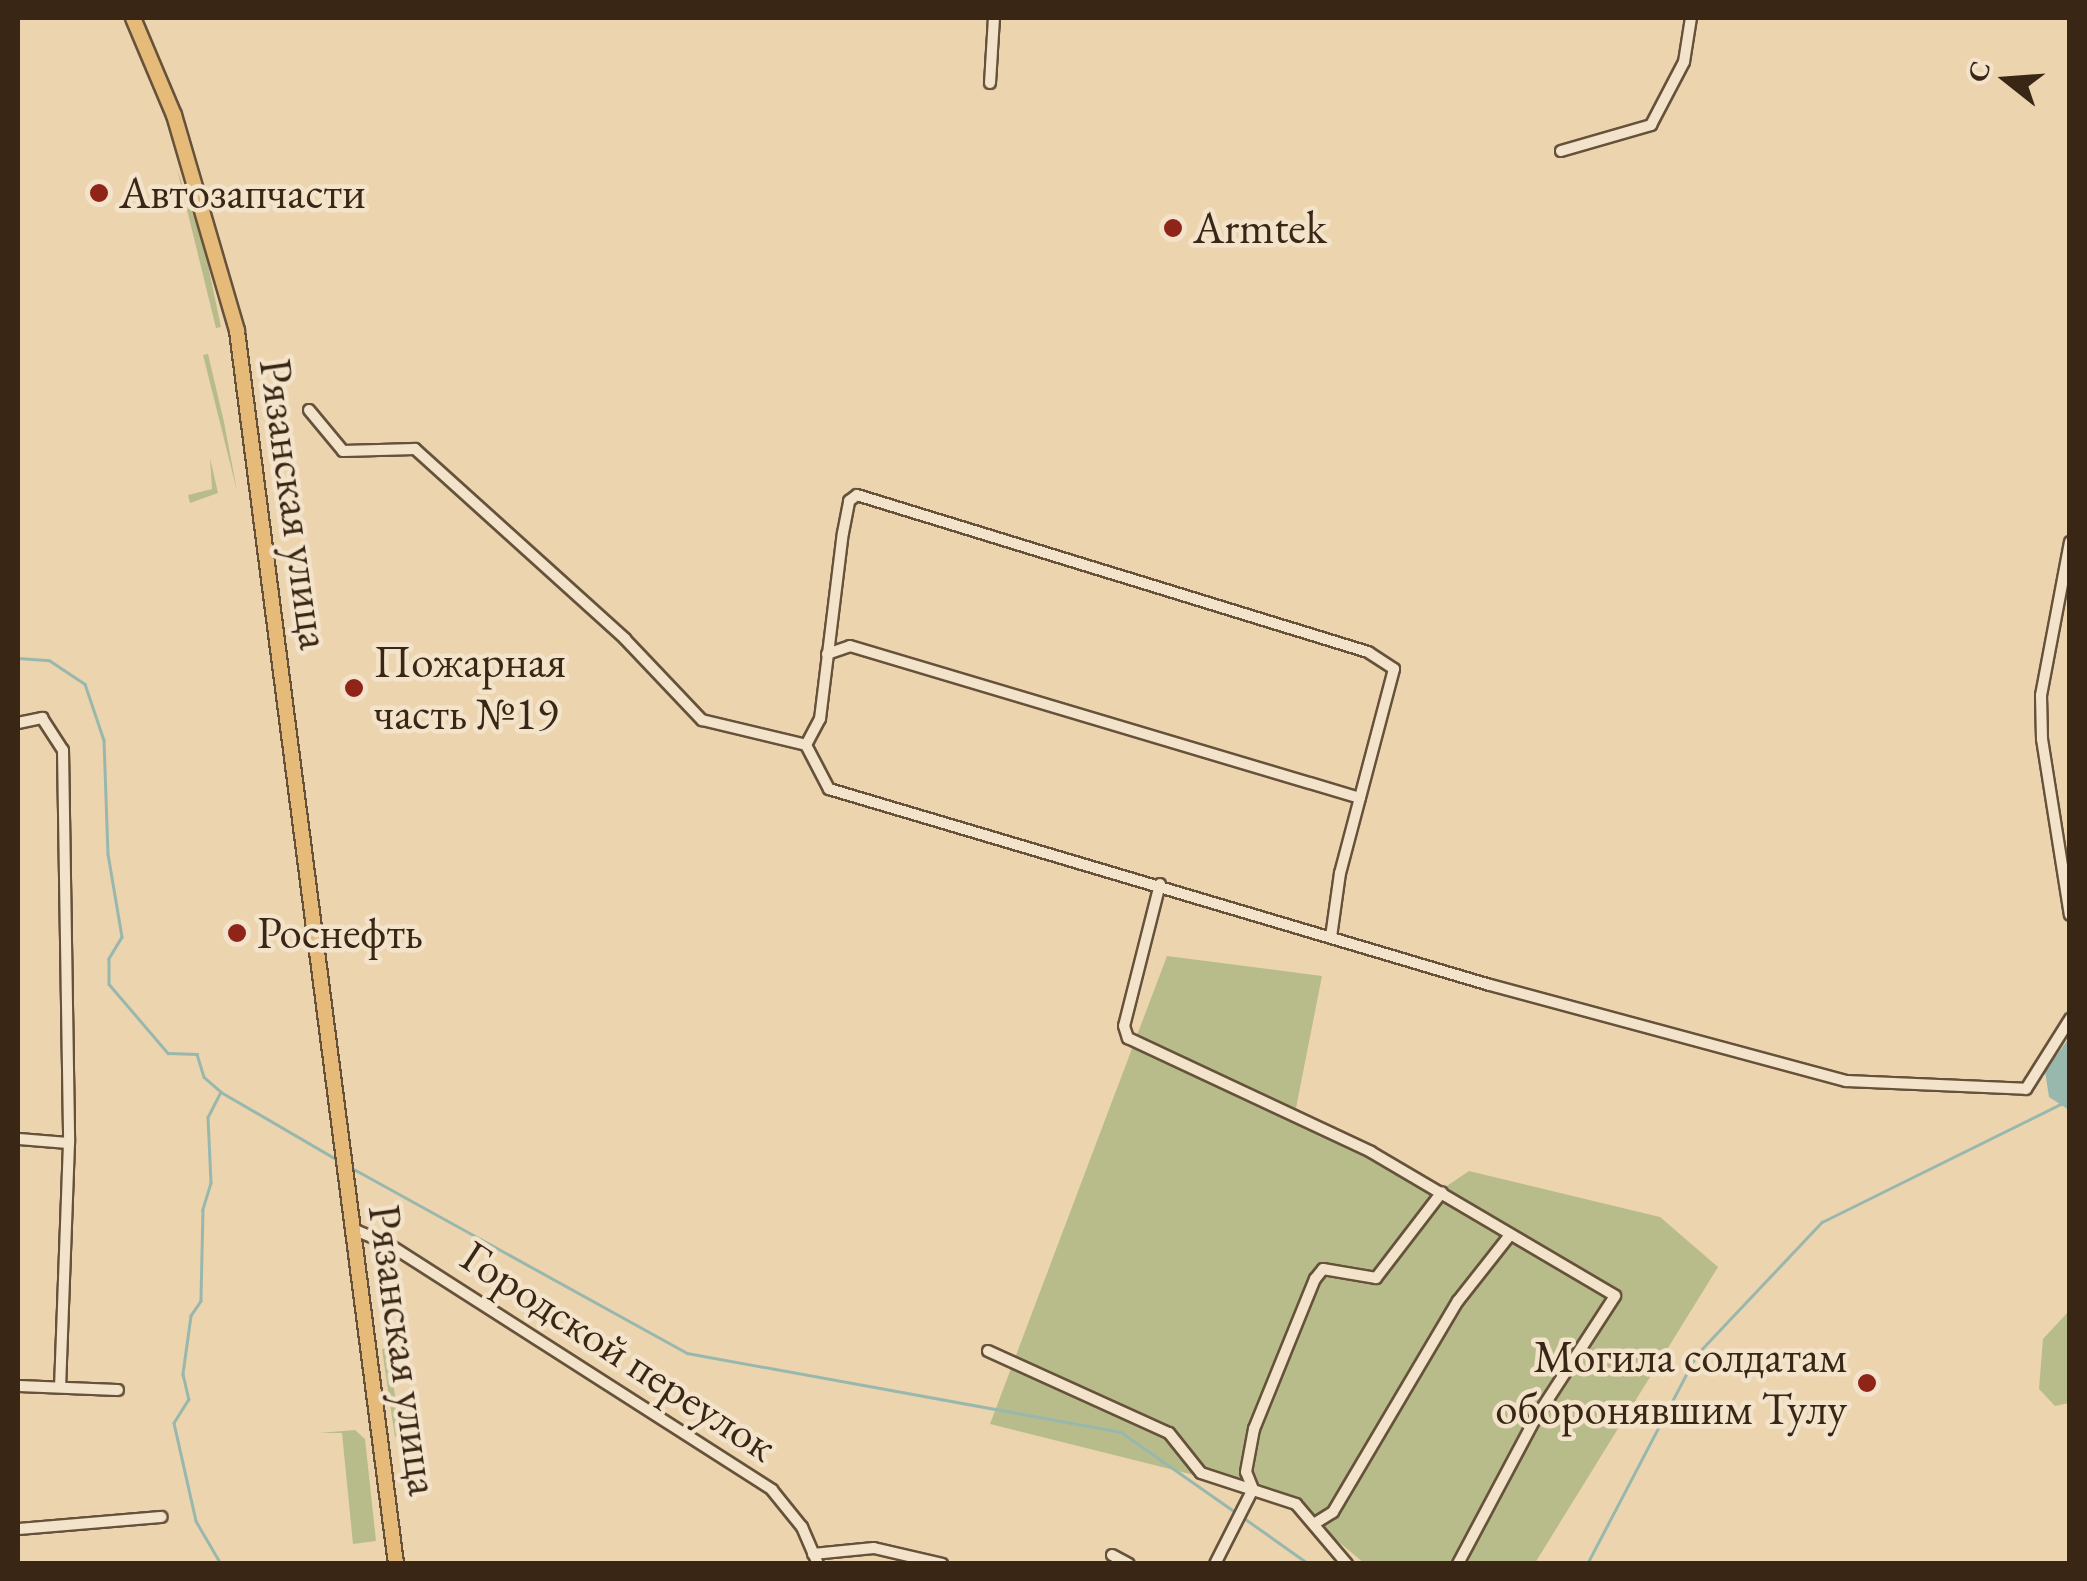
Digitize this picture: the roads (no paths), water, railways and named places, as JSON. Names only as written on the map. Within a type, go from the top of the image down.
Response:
[{"type":"main road","name":"Рязанская улица","points":[[133,18],[174,115],[236,332],[396,1564]]},
{"type":"street","points":[[990,83],[994,18]]},
{"type":"street","points":[[1561,151],[1651,125],[1684,62],[1691,18]]},
{"type":"street","points":[[309,410],[343,451],[415,449],[625,639],[702,720],[806,745],[830,789],[1846,1081],[2026,1089],[2070,1019]]},
{"type":"street","points":[[806,745],[820,720],[849,502],[857,495],[1384,658],[1394,669],[1360,798],[1331,936]]},
{"type":"street","points":[[2070,542],[2042,695],[2042,739],[2070,915]]},
{"type":"street","points":[[827,654],[850,646],[1360,798]]},
{"type":"street","points":[[18,723],[42,718],[63,750],[70,1143],[60,1387]]},
{"type":"street","points":[[1160,884],[1124,1026],[1128,1038],[1312,1122],[1607,1288],[1616,1300],[1535,1419],[1458,1564]]},
{"type":"street","points":[[18,1139],[70,1143]]},
{"type":"street","points":[[1215,1564],[1253,1489],[1246,1472],[1254,1429],[1315,1279],[1323,1270],[1376,1278],[1442,1192]]},
{"type":"street","name":"Городской переулок","points":[[353,1229],[388,1244],[772,1490],[816,1558]]},
{"type":"street","points":[[1317,1522],[1333,1512],[1458,1301],[1510,1235]]},
{"type":"street","points":[[988,1352],[1169,1432],[1202,1473],[1283,1497],[1317,1522],[1347,1564]]},
{"type":"street","points":[[18,1386],[118,1390]]},
{"type":"street","points":[[18,1528],[161,1517]]},
{"type":"street","points":[[816,1558],[874,1548],[942,1564]]},
{"type":"street","points":[[1112,1555],[1129,1564]]},
{"type":"water","points":[[2069,1038],[2069,1110],[2049,1097],[2045,1071]]},
{"type":"waterway","points":[[18,658],[49,660],[85,684],[104,740],[108,854],[122,937],[109,959],[109,984],[168,1053],[197,1054],[204,1077],[221,1092],[208,1117],[211,1183],[203,1210],[201,1301],[191,1316],[183,1374],[189,1399],[174,1423],[196,1521],[221,1564]]},
{"type":"waterway","points":[[221,1092],[336,1159]]},
{"type":"waterway","points":[[1587,1564],[1697,1354],[1822,1222],[2061,1104]]},
{"type":"waterway","points":[[352,1168],[687,1353],[1121,1432],[1238,1514]]},
{"type":"waterway","points":[[1244,1518],[1309,1564]]},
{"type":"place","name":"Автозапчасти","points":[[99,193]]},
{"type":"place","name":"Armtek","points":[[1173,228]]},
{"type":"place","name":"Пожарная часть №19","points":[[354,688]]},
{"type":"place","name":"Роснефть","points":[[237,933]]},
{"type":"place","name":"Могила солдатам оборонявшим Тулу","points":[[1867,1383]]}]
